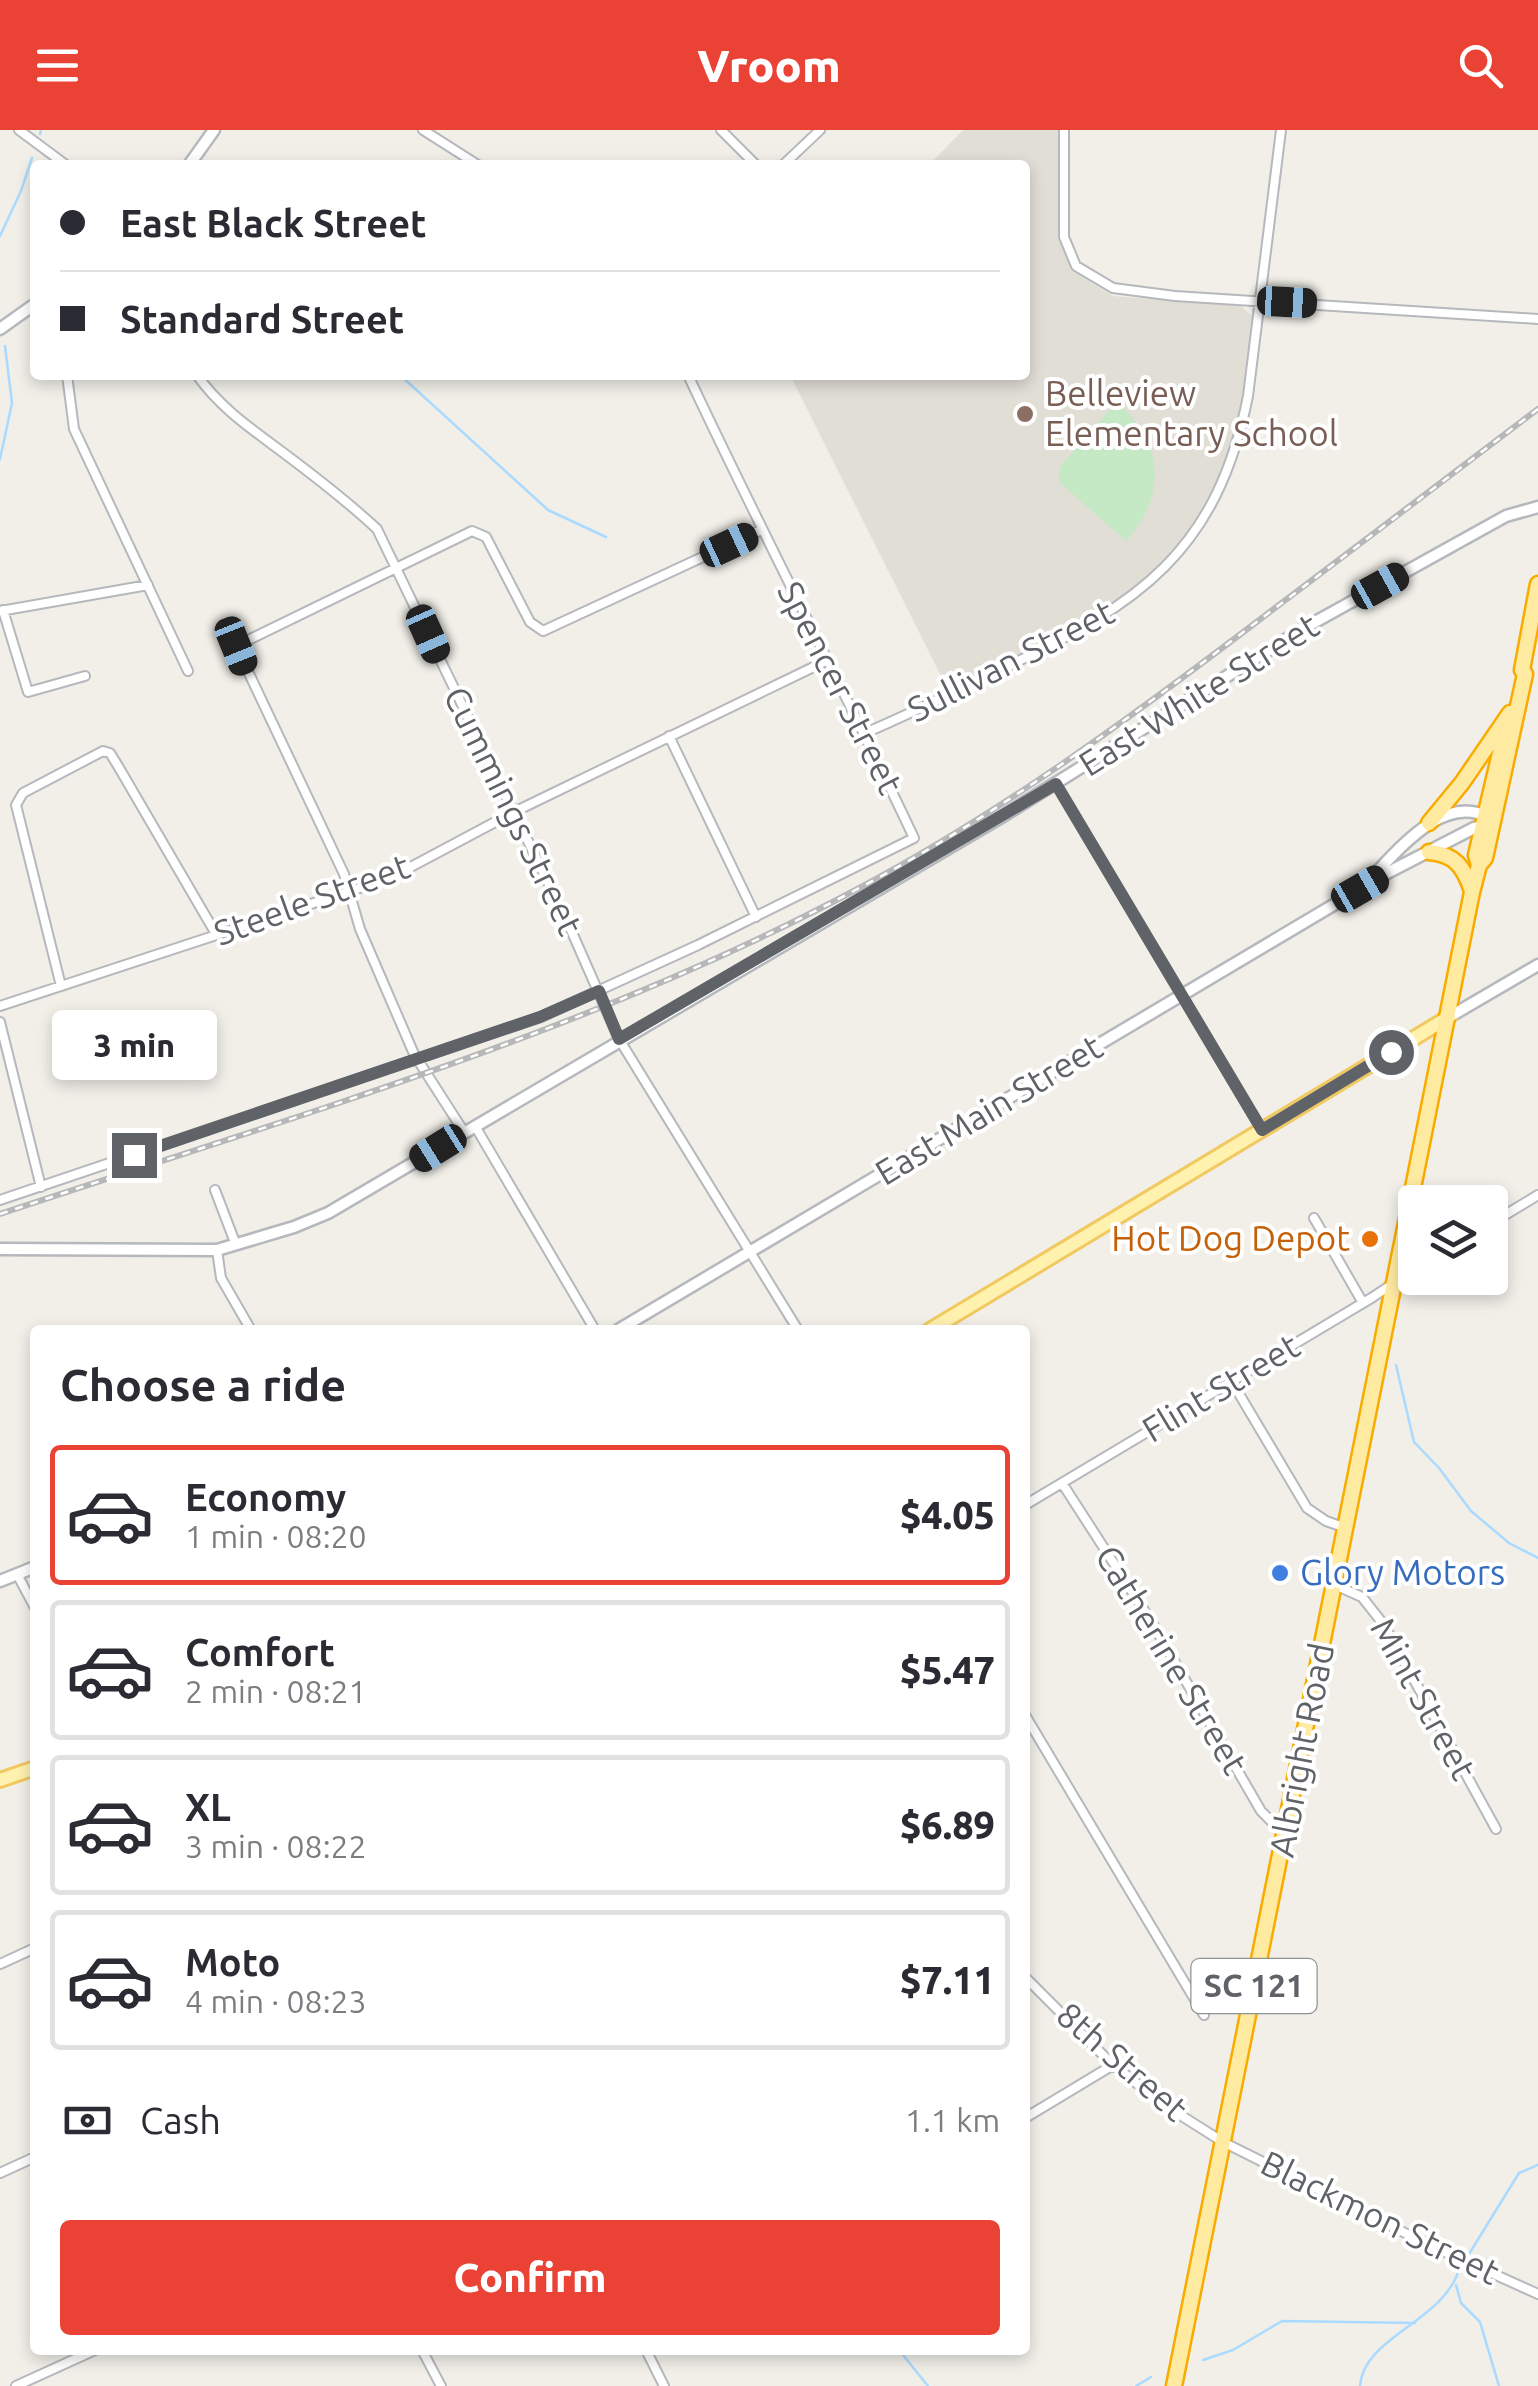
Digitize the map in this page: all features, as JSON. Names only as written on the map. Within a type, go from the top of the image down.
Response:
[{"type":"highway","points":[[1503,762],[1538,584]]},
{"type":"highway","points":[[1487,821],[1526,674],[1522,670]]},
{"type":"highway","points":[[1429,823],[1510,714]]},
{"type":"highway","name":"Albright Road","points":[[1174,2386],[1472,892],[1479,865],[1486,858],[1487,821]]},
{"type":"highway","points":[[1428,852],[1457,860],[1472,892]]},
{"type":"main road","points":[[938,1325],[1449,1017]]},
{"type":"main road","points":[[0,1780],[30,1770]]},
{"type":"street","points":[[19,130],[59,160]]},
{"type":"street","points":[[193,160],[214,130]]},
{"type":"street","points":[[423,130],[470,160]]},
{"type":"street","points":[[722,130],[751,160]]},
{"type":"street","points":[[787,160],[820,130]]},
{"type":"street","points":[[1064,130],[1064,237],[1076,266],[1113,288],[1175,296],[1538,319]]},
{"type":"street","name":"Sullivan Street","points":[[865,733],[1089,627],[1146,586],[1170,562],[1212,503],[1229,468],[1248,396],[1282,130]]},
{"type":"street","points":[[0,330],[30,308]]},
{"type":"street","points":[[68,380],[74,429],[188,670]]},
{"type":"street","name":"Cummings Street","points":[[201,380],[235,416],[377,528],[619,1039],[795,1325]]},
{"type":"street","name":"Spencer Street","points":[[690,380],[914,838],[756,916]]},
{"type":"street","name":"East White Street","points":[[0,1250],[217,1250],[328,1213],[1056,784],[1306,628],[1506,516],[1538,507]]},
{"type":"street","points":[[592,1325],[470,1129],[418,1060],[360,929],[344,874],[236,646],[466,533],[478,531],[486,537],[530,622],[543,631],[761,530]]},
{"type":"street","points":[[85,676],[28,692],[2,611],[148,585]]},
{"type":"street","name":"Steele Street","points":[[0,1006],[390,878],[514,812],[828,660]]},
{"type":"street","points":[[0,1200],[540,1017],[756,916],[669,736]]},
{"type":"street","points":[[61,986],[16,805],[23,793],[104,751],[110,753],[118,766],[216,934]]},
{"type":"street","points":[[1056,784],[1262,1130]]},
{"type":"street","points":[[1429,823],[1456,810],[1469,810],[1487,821]]},
{"type":"street","name":"East Main Street","points":[[626,1325],[1360,889],[1487,821]]},
{"type":"street","name":"East Main Street","points":[[1360,889],[1429,823]]},
{"type":"street","points":[[1449,1017],[1538,965]]},
{"type":"street","points":[[0,1022],[40,1187]]},
{"type":"street","points":[[215,1190],[236,1245]]},
{"type":"street","points":[[1508,1213],[1538,1195]]},
{"type":"street","points":[[1314,1218],[1364,1303]]},
{"type":"street","points":[[217,1250],[220,1278],[247,1325]]},
{"type":"street","name":"Flint Street","points":[[1030,1502],[1396,1282]]},
{"type":"street","points":[[1232,1382],[1307,1508],[1346,1528]]},
{"type":"street","name":"Catherine Street","points":[[1062,1482],[1151,1621],[1261,1811],[1286,1830]]},
{"type":"street","points":[[0,1581],[30,1569]]},
{"type":"street","points":[[18,1574],[30,1598]]},
{"type":"street","name":"Mint Street","points":[[1335,1585],[1362,1597],[1384,1624],[1496,1830]]},
{"type":"street","points":[[1030,1722],[1204,2015]]},
{"type":"street","points":[[0,1964],[30,1950]]},
{"type":"street","name":"8th Street","points":[[1030,1982],[1113,2064],[1166,2106],[1223,2142]]},
{"type":"street","points":[[1030,2115],[1113,2064]]},
{"type":"street","name":"Blackmon Street","points":[[1223,2142],[1423,2242],[1538,2294]]},
{"type":"street","points":[[0,2173],[30,2158]]},
{"type":"street","points":[[16,2386],[84,2355]]},
{"type":"street","points":[[425,2355],[441,2386]]},
{"type":"street","points":[[648,2355],[664,2386]]},
{"type":"shaded area","name":"Belleview Elementary School","points":[[963,130],[1058,130],[1058,238],[1072,271],[1113,296],[1241,306],[1253,317],[1245,396],[1236,432],[1208,501],[1186,535],[1143,582],[1113,603],[1003,665],[948,690],[793,380],[1030,380],[1030,160],[934,160]]},
{"type":"green space","points":[[1117,402],[1143,434],[1154,469],[1149,505],[1126,541],[1059,482],[1059,468]]},
{"type":"waterway","points":[[40,134],[41,130]]},
{"type":"waterway","points":[[0,236],[30,164]]},
{"type":"waterway","points":[[0,459],[12,403],[5,346]]},
{"type":"waterway","points":[[405,380],[548,510],[606,537]]},
{"type":"waterway","points":[[1396,1365],[1414,1442],[1471,1511],[1509,1543],[1538,1558]]},
{"type":"waterway","points":[[1469,2254],[1519,2173],[1538,2165]]},
{"type":"waterway","points":[[1360,2386],[1375,2354],[1439,2301],[1460,2266]]},
{"type":"waterway","points":[[1456,2285],[1461,2303],[1480,2322],[1499,2386]]},
{"type":"waterway","points":[[1203,2360],[1233,2350],[1282,2321],[1415,2323]]},
{"type":"waterway","points":[[903,2355],[928,2386]]},
{"type":"waterway","points":[[1136,2386],[1151,2377]]},
{"type":"railway","points":[[0,1214],[329,1106],[548,1028],[760,938],[863,886],[964,828],[1109,731],[1538,409]]},
{"type":"place","name":"Belleview Elementary School","points":[[1025,414]]},
{"type":"place","name":"Hot Dog Depot","points":[[1370,1239]]},
{"type":"place","name":"Glory Motors","points":[[1280,1573]]},
{"type":"route","points":[[134,1155],[540,1017],[599,991],[619,1039],[1056,784],[1262,1130],[1391,1052]]}]
